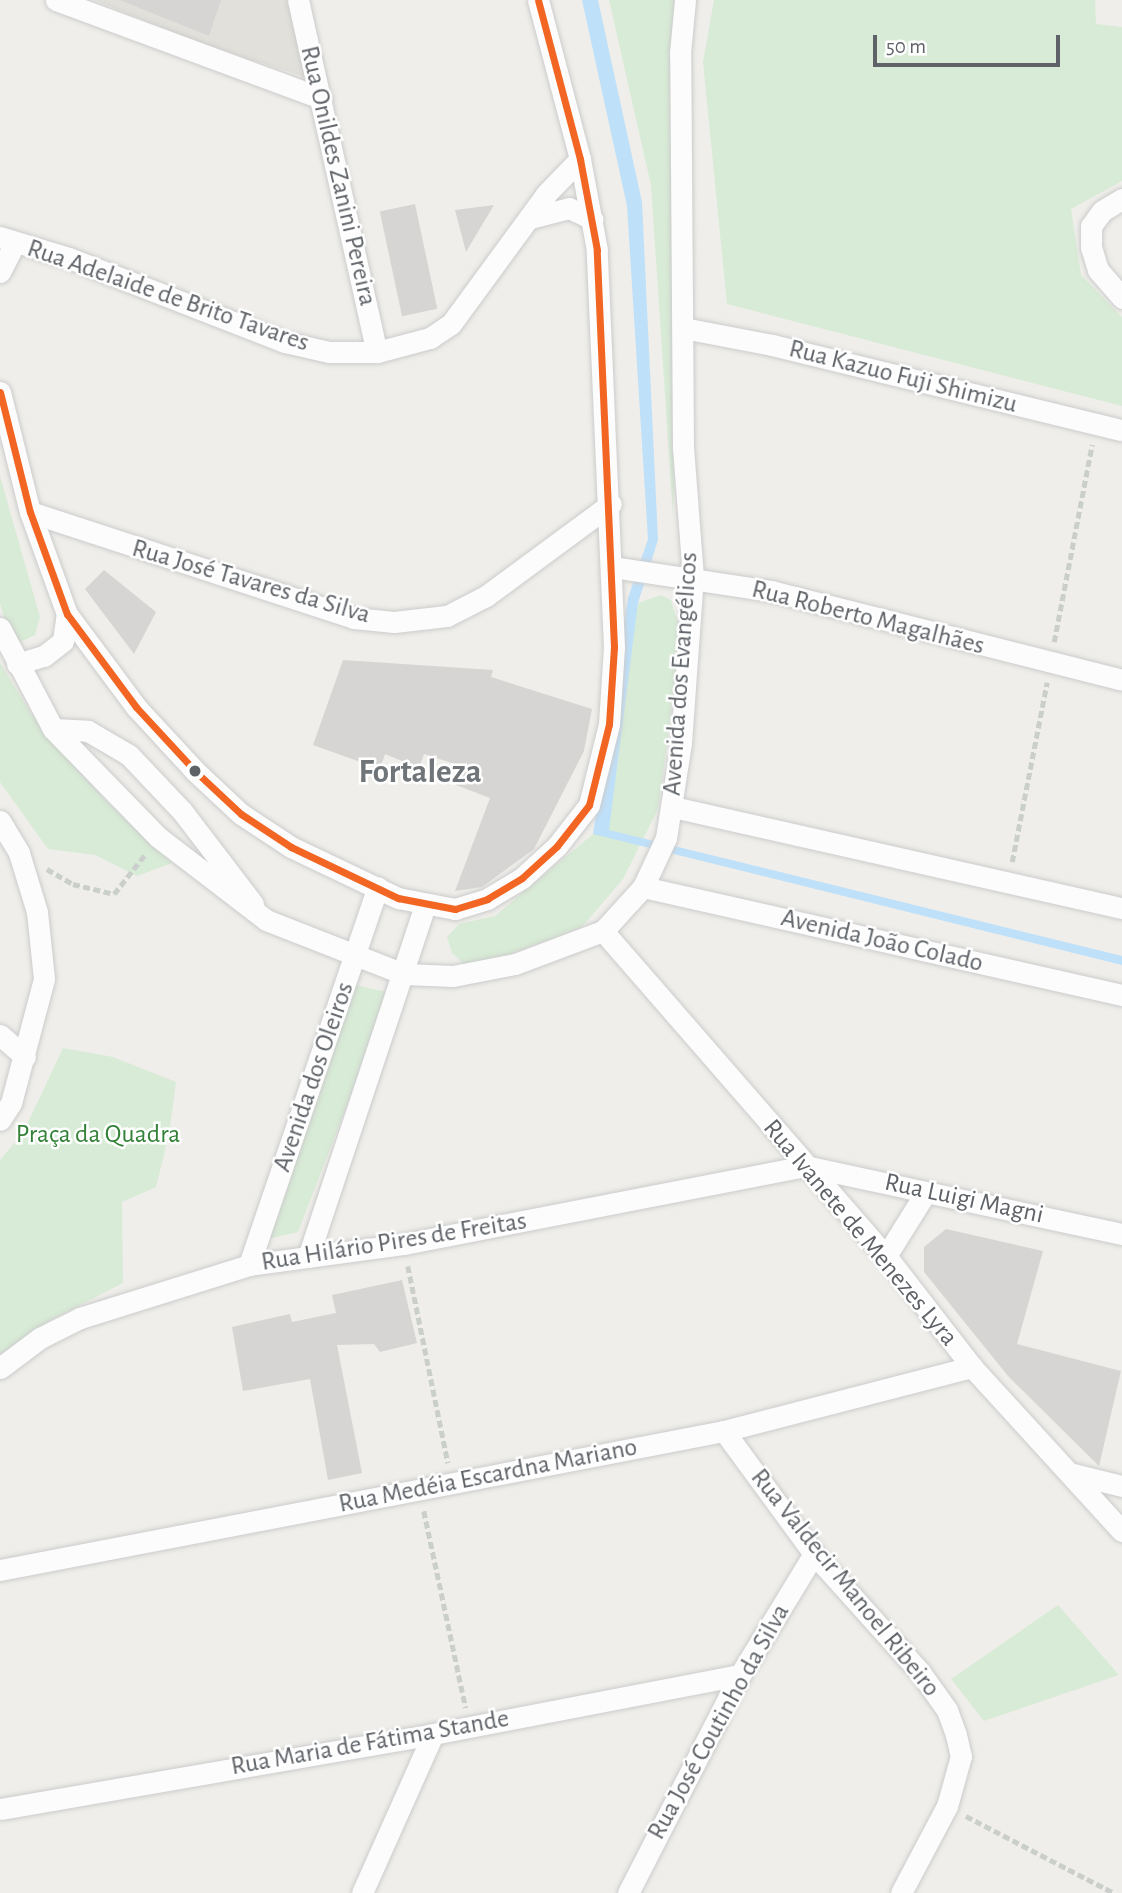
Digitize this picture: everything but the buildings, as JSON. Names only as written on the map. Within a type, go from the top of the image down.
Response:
[{"type":"street","points":[[56,0],[321,98]]},
{"type":"street","name":"Rua Onildes Zanini Pereira","points":[[298,0],[377,352]]},
{"type":"street","points":[[0,392],[30,512],[67,614],[135,707],[242,814],[291,847],[425,906],[455,909],[487,899],[522,878],[557,846],[589,804],[609,724],[612,567],[611,505],[593,219],[538,0]]},
{"type":"street","name":"Avenida dos Evangélicos","points":[[603,931],[643,887],[666,838],[673,807],[693,577],[683,448],[680,53],[685,0]]},
{"type":"street","name":"Rua Adelaide de Brito Tavares","points":[[8,240],[69,258],[285,342],[329,352],[377,352],[430,338],[451,324],[546,194],[580,159]]},
{"type":"street","points":[[1122,199],[1101,211],[1091,226],[1091,247],[1098,270],[1122,298]]},
{"type":"street","points":[[530,218],[569,208],[593,219]]},
{"type":"street","points":[[0,272],[8,240]]},
{"type":"street","name":"Rua Kazuo Fuji Shimizu","points":[[682,328],[772,345],[1122,430]]},
{"type":"street","name":"Rua José Tavares da Silva","points":[[30,512],[354,618],[394,622],[447,616],[486,596],[611,505]]},
{"type":"street","name":"Rua Roberto Magalhães","points":[[612,567],[693,577],[771,591],[1050,664],[1122,680]]},
{"type":"street","points":[[16,664],[44,656],[63,641],[67,614]]},
{"type":"street","points":[[0,628],[16,664],[53,729],[158,838],[266,920],[356,958],[404,974],[453,976],[515,964],[603,931]]},
{"type":"street","points":[[53,729],[88,731],[130,755],[182,811],[266,920]]},
{"type":"street","points":[[673,807],[1008,880],[1122,908]]},
{"type":"street","points":[[0,821],[19,853],[37,912],[44,979],[11,1103],[0,1120]]},
{"type":"street","name":"Avenida dos Oleiros","points":[[249,1265],[356,958],[378,887]]},
{"type":"street","name":"Avenida João Colado","points":[[643,887],[1122,995]]},
{"type":"street","name":"Avenida dos Oleiros","points":[[308,1257],[425,906]]},
{"type":"street","name":"Rua Ivanete de Menezes Lyra","points":[[603,931],[886,1256],[972,1367],[1073,1474],[1122,1531]]},
{"type":"street","points":[[0,1035],[25,1057]]},
{"type":"street","name":"Rua Luigi Magni","points":[[805,1166],[1122,1234]]},
{"type":"street","name":"Rua Hilário Pires de Freitas","points":[[0,1368],[40,1338],[80,1318],[249,1265],[404,1244],[805,1166]]},
{"type":"street","points":[[886,1256],[926,1192]]},
{"type":"street","name":"Rua Medéia Escardna Mariano","points":[[0,1570],[724,1431],[972,1367]]},
{"type":"street","name":"Rua Valdecir Manoel Ribeiro","points":[[724,1431],[814,1554],[920,1672],[947,1710],[961,1756],[947,1806],[901,1893]]},
{"type":"street","points":[[1073,1474],[1122,1486]]},
{"type":"street","name":"Rua José Coutinho da Silva","points":[[628,1893],[740,1675],[814,1554]]},
{"type":"street","name":"Rua Maria de Fátima Stande","points":[[0,1809],[433,1734],[740,1675]]},
{"type":"street","points":[[362,1893],[433,1734]]},
{"type":"path","points":[[1008,880],[1096,423]]},
{"type":"path","points":[[19,853],[73,884],[114,894],[158,838]]},
{"type":"path","points":[[404,1244],[452,1483]]},
{"type":"path","points":[[420,1489],[470,1726]]},
{"type":"path","points":[[947,1806],[1114,1893]]},
{"type":"shaded area","points":[[94,0],[287,0],[308,78],[206,45]]},
{"type":"green space","points":[[609,0],[688,0],[673,515],[651,185]]},
{"type":"green space","points":[[714,0],[1095,0],[1096,24],[1122,27],[1122,181],[1071,209],[1081,275],[1122,317],[1122,406],[727,304],[703,62]]},
{"type":"green space","points":[[0,476],[40,617],[35,635],[20,642],[10,636],[0,604]]},
{"type":"green space","points":[[661,595],[671,600],[680,630],[669,730],[658,809],[623,879],[582,927],[511,954],[465,965],[452,953],[447,937],[459,924],[495,916],[593,834],[617,736],[638,603]]},
{"type":"green space","points":[[0,663],[32,715],[104,799],[172,863],[137,876],[95,855],[48,849],[0,782]]},
{"type":"green space","points":[[356,985],[390,993],[298,1232],[263,1240]]},
{"type":"green space","name":"Praça da Quadra","points":[[63,1048],[113,1057],[176,1082],[169,1134],[156,1187],[122,1202],[123,1283],[49,1321],[0,1356],[0,1160],[23,1133]]},
{"type":"green space","points":[[1058,1605],[1119,1675],[984,1721],[951,1679]]},
{"type":"water","points":[[582,0],[598,0],[642,202],[658,540],[638,603],[609,830],[1122,956],[1122,965],[593,834],[628,598],[648,539],[627,206]]},
{"type":"transit line","points":[[0,392],[30,512],[67,614],[136,707],[195,771],[241,814],[291,847],[398,898],[455,909],[487,899],[522,878],[557,846],[589,805],[609,724],[614,647],[597,250],[580,159],[538,0]]},
{"type":"district","name":"Fortaleza","points":[[420,773]]}]
